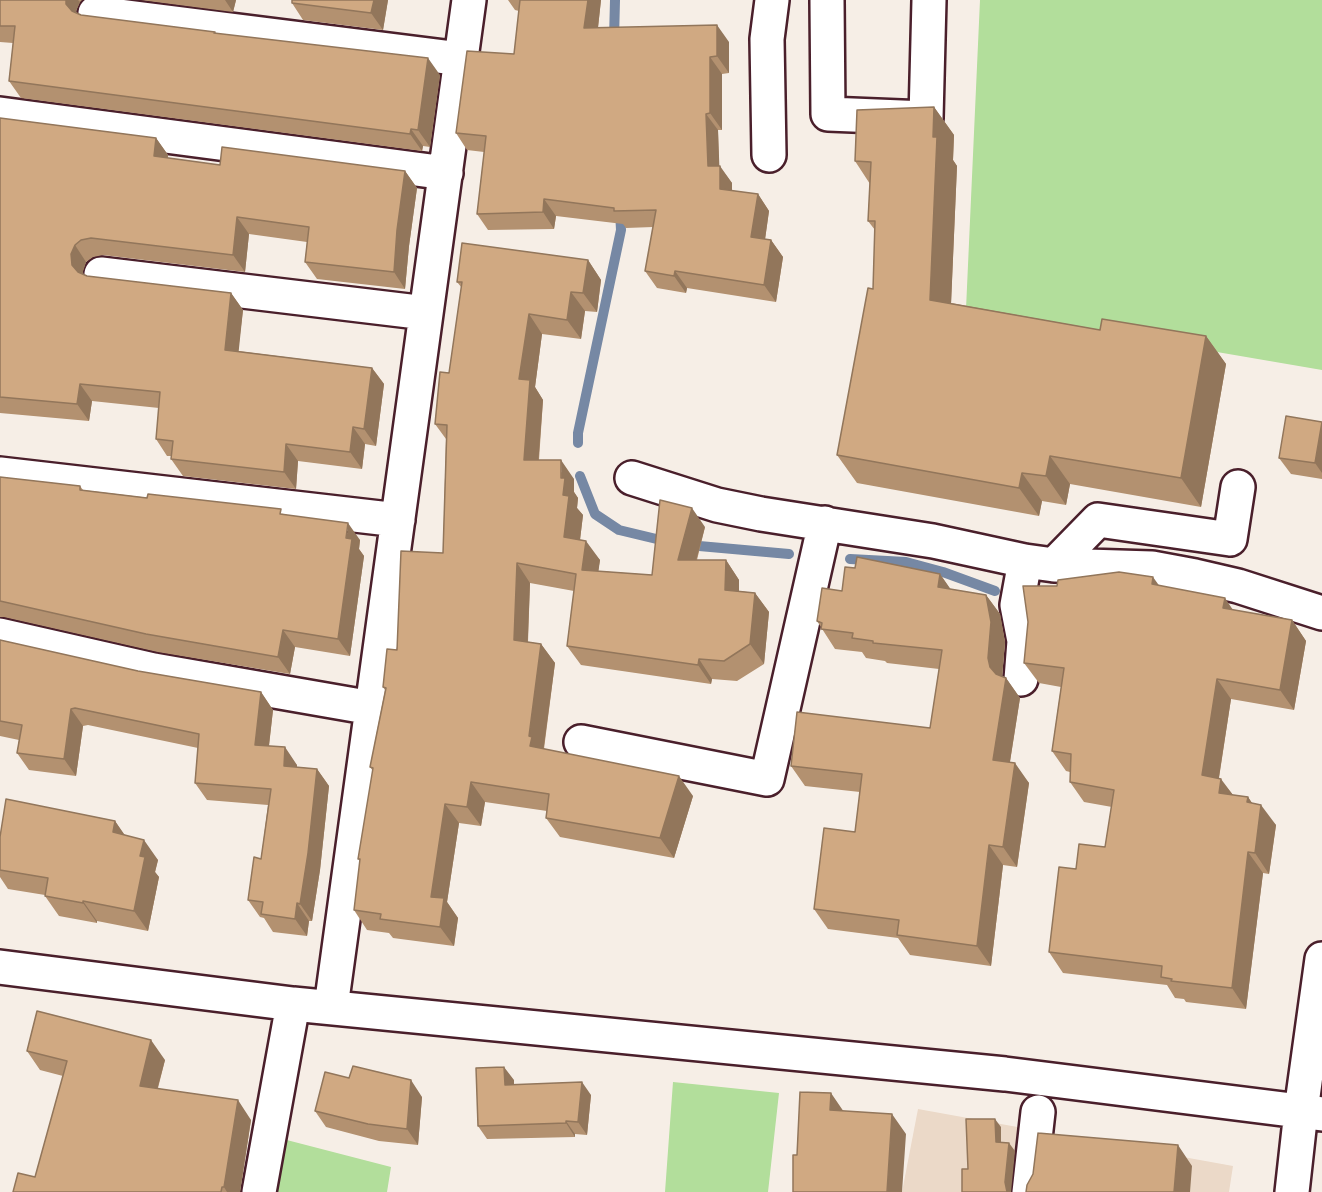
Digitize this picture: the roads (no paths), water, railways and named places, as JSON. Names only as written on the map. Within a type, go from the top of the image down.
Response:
[{"type":"street","points":[[331,1007],[469,0]]},
{"type":"street","points":[[769,155],[767,39],[772,0]]},
{"type":"street","points":[[827,0],[828,114],[926,118],[929,0]]},
{"type":"street","points":[[95,13],[461,58]]},
{"type":"street","points":[[0,114],[446,173]]},
{"type":"street","points":[[101,274],[426,313]]},
{"type":"street","points":[[0,474],[398,520]]},
{"type":"street","points":[[632,478],[717,505],[933,541],[1039,563],[1152,568],[1174,572],[1238,586],[1322,613]]},
{"type":"street","points":[[1021,679],[1024,641],[1017,605],[1039,563],[1098,520],[1230,539],[1238,487]]},
{"type":"street","points":[[580,742],[767,779],[825,524]]},
{"type":"street","points":[[0,635],[154,670],[372,708]]},
{"type":"street","points":[[1292,1192],[1311,1112],[1322,959]]},
{"type":"street","points":[[0,968],[293,1004],[1005,1074],[1311,1112]]},
{"type":"street","points":[[259,1192],[293,1004]]},
{"type":"street","points":[[1029,1192],[1038,1112]]},
{"type":"waterway","points":[[614,39],[615,0]]},
{"type":"waterway","points":[[578,443],[578,433],[621,230],[620,211]]},
{"type":"waterway","points":[[580,476],[595,514],[619,530],[669,542]]},
{"type":"waterway","points":[[688,545],[789,554]]},
{"type":"waterway","points":[[850,559],[906,562],[943,572],[995,591]]}]
